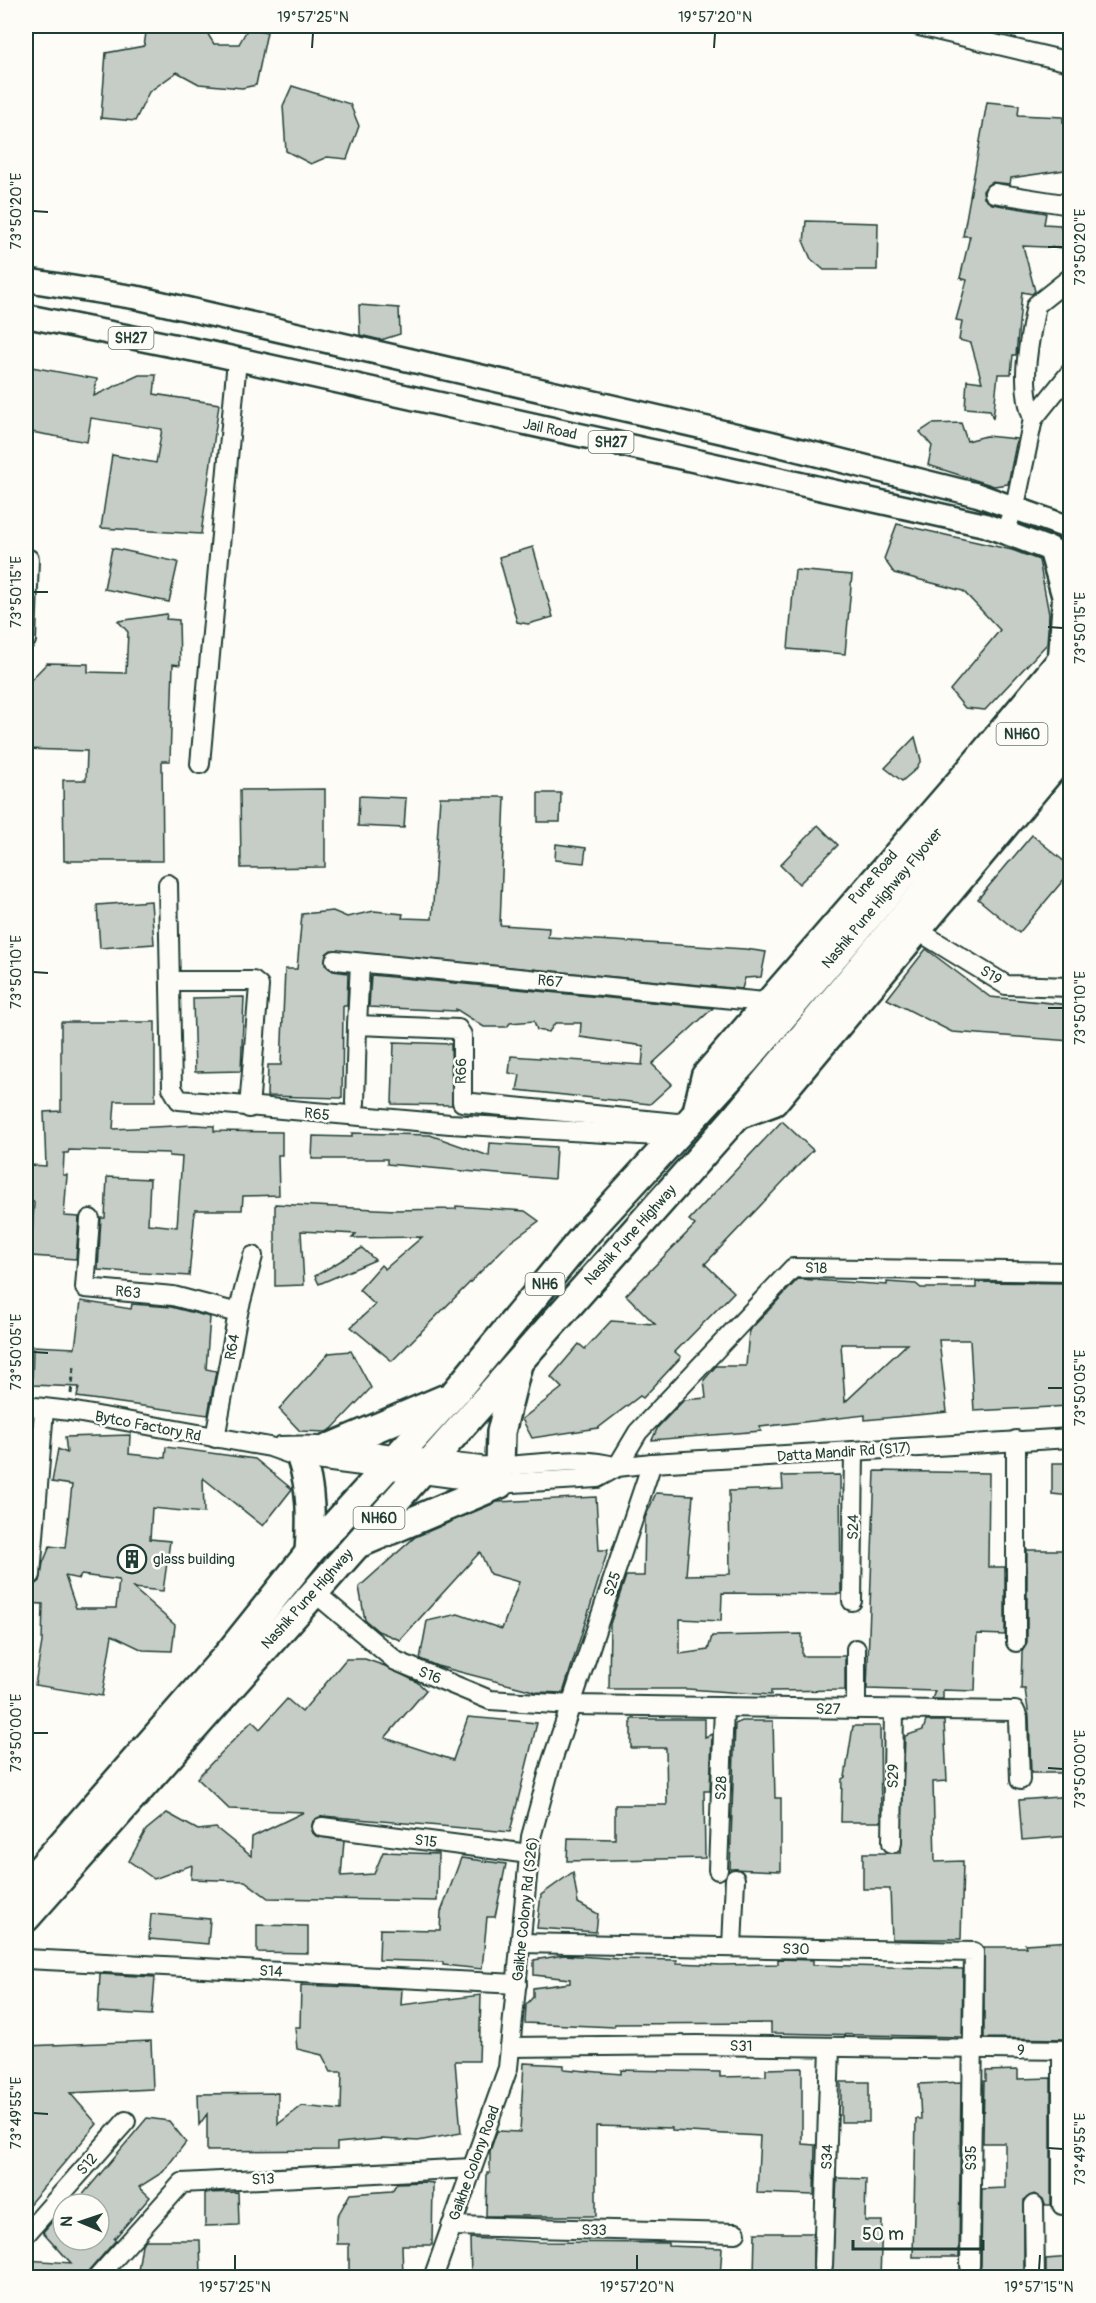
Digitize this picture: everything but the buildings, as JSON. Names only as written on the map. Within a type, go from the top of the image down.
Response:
[{"type":"highway","name":"Nashik Pune Highway Flyover","points":[[685,1126],[747,1059],[974,789],[1067,661]]},
{"type":"highway","name":"Nashik Pune Highway Flyover","points":[[734,1119],[1071,717]]},
{"type":"highway","name":"Nashik Pune Highway","points":[[26,1918],[734,1119]]},
{"type":"highway","name":"Nashik Pune Highway","points":[[26,1886],[229,1653],[309,1553],[453,1395],[585,1234],[685,1126]]},
{"type":"highway","points":[[354,1546],[500,1475],[501,1432],[520,1358]]},
{"type":"highway","points":[[329,1448],[453,1395]]},
{"type":"highway","points":[[301,1458],[309,1480],[312,1500],[309,1553]]},
{"type":"main road","points":[[26,280],[139,298],[771,443],[1025,510],[1071,528]]},
{"type":"main road","name":"Jail Road","points":[[26,316],[237,360],[1005,531],[1071,557]]},
{"type":"main road","points":[[1050,548],[1064,598],[1067,661]]},
{"type":"main road","name":"Pune Road","points":[[685,1126],[703,1075],[966,771],[1067,661]]},
{"type":"main road","points":[[734,1119],[775,1104],[1071,751]]},
{"type":"street","points":[[919,26],[1071,62]]},
{"type":"street","points":[[994,193],[1071,205]]},
{"type":"street","points":[[1005,531],[1025,510],[1033,419],[1027,402],[1026,365],[1036,304],[1071,278]]},
{"type":"street","points":[[200,764],[237,360]]},
{"type":"street","points":[[1033,419],[1071,373]]},
{"type":"street","points":[[26,559],[29,559],[26,640]]},
{"type":"street","name":"R65","points":[[168,884],[172,1088],[174,1096],[185,1102],[460,1124],[685,1126]]},
{"type":"street","name":"S19","points":[[920,932],[1006,985],[1071,987]]},
{"type":"street","name":"R67","points":[[335,960],[764,1002]]},
{"type":"street","points":[[355,1103],[360,963]]},
{"type":"street","points":[[170,981],[253,981],[259,986],[249,1108]]},
{"type":"street","name":"R66","points":[[357,1025],[458,1029],[462,1035],[462,1102],[685,1126]]},
{"type":"street","points":[[460,1124],[462,1102]]},
{"type":"street","name":"R63","points":[[90,1219],[85,1288],[174,1296],[238,1313]]},
{"type":"street","name":"R64","points":[[215,1438],[238,1313],[253,1256]]},
{"type":"street","name":"S18","points":[[617,1467],[638,1432],[793,1268],[1071,1272]]},
{"type":"street","name":"Bytco Factory Rd","points":[[26,1406],[70,1411],[270,1447],[301,1458],[393,1461]]},
{"type":"street","points":[[26,1574],[30,1575],[44,1409]]},
{"type":"street","name":"Datta Mandir Rd (S17)","points":[[393,1461],[500,1475],[598,1461],[617,1467],[1071,1438]]},
{"type":"street","points":[[1016,1440],[1016,1642]]},
{"type":"street","name":"Bytco Factory Rd","points":[[270,1447],[302,1445],[329,1448],[393,1461]]},
{"type":"street","name":"S24","points":[[852,1601],[854,1453]]},
{"type":"street","name":"S25","points":[[572,1704],[652,1463]]},
{"type":"street","name":"S16","points":[[313,1592],[396,1661],[490,1700],[572,1704]]},
{"type":"street","points":[[856,1649],[856,1709]]},
{"type":"street","name":"S27","points":[[572,1704],[1015,1711],[1018,1718],[1020,1780]]},
{"type":"street","name":"Gaikhe Colony Rd (S26)","points":[[510,2047],[531,1837],[551,1764],[572,1704]]},
{"type":"street","name":"S28","points":[[718,1870],[724,1707]]},
{"type":"street","name":"S29","points":[[892,1843],[894,1710]]},
{"type":"street","name":"S15","points":[[322,1827],[529,1854]]},
{"type":"street","points":[[732,1947],[735,1879]]},
{"type":"street","name":"S30","points":[[520,1943],[974,1952],[972,2049]]},
{"type":"street","name":"S14","points":[[26,1959],[517,1984]]},
{"type":"street","name":"S31","points":[[510,2047],[972,2049]]},
{"type":"street","name":"Gaikhe Colony Road","points":[[432,2277],[508,2068],[510,2047]]},
{"type":"street","name":"S34","points":[[823,2266],[830,2047]]},
{"type":"street","name":"9","points":[[972,2049],[1066,2050]]},
{"type":"street","name":"S35","points":[[970,2266],[972,2049]]},
{"type":"street","points":[[1062,2205],[1066,2050]]},
{"type":"street","name":"S12","points":[[26,2234],[126,2121]]},
{"type":"street","name":"S13","points":[[97,2277],[182,2183],[472,2168]]},
{"type":"street","points":[[1034,2205],[1035,2277]]},
{"type":"street","name":"S33","points":[[451,2226],[736,2233]]},
{"type":"path","points":[[70,1411],[74,1366]]},
{"type":"place","name":"glass building","points":[[132,1559]]}]
